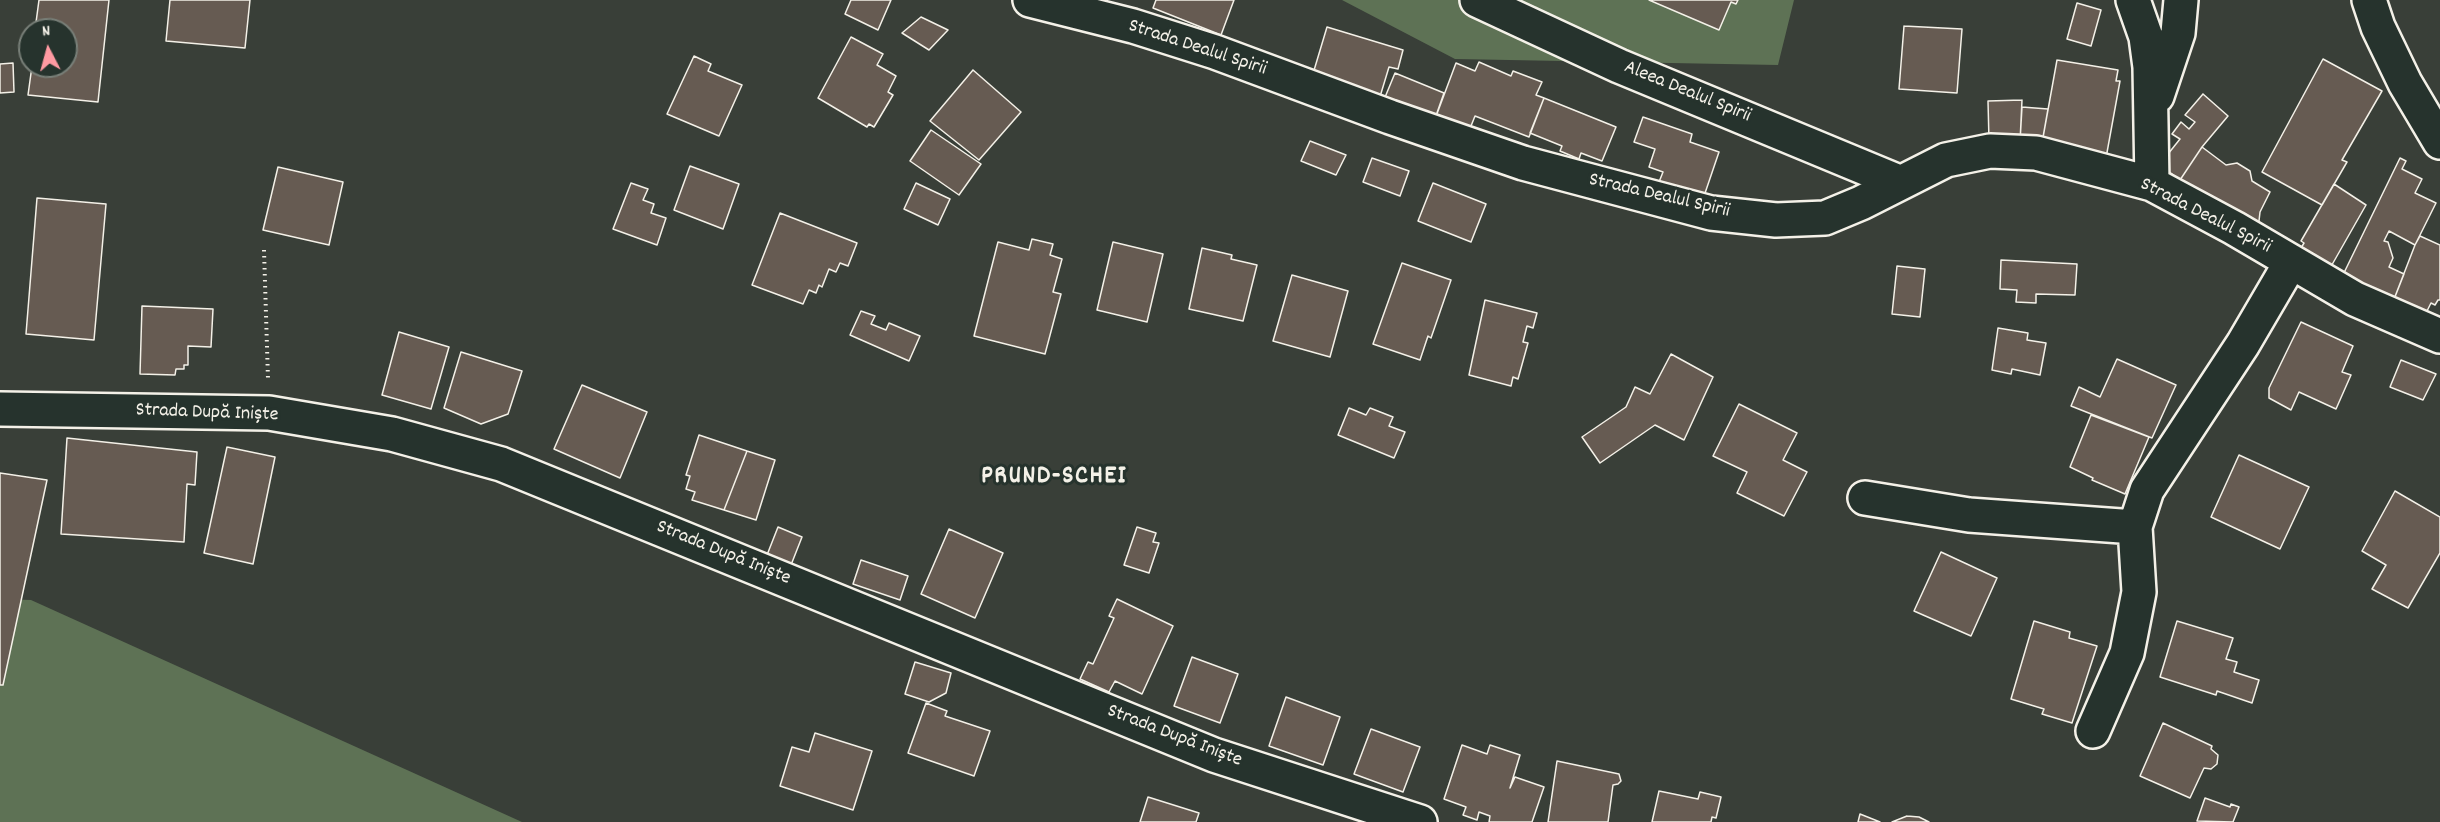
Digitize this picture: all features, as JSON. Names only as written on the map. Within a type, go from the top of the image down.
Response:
[{"type":"street","name":"Strada Dealul Spirii","points":[[1030,0],[1133,26],[1215,52],[1522,163],[1711,213],[1776,220],[1825,218],[1861,203],[1946,160],[1990,151],[2036,153],[2152,184],[2355,299],[2440,336]]},
{"type":"street","name":"Aleea Dealul Spirii","points":[[1477,0],[1619,66],[1899,182]]},
{"type":"street","points":[[2133,0],[2146,37],[2150,67],[2152,184]]},
{"type":"street","points":[[2151,112],[2178,33],[2181,0]]},
{"type":"street","points":[[2369,0],[2378,27],[2405,83],[2440,142]]},
{"type":"street","points":[[2092,731],[2127,653],[2139,592],[2135,527],[2147,490],[2243,344],[2291,262]]},
{"type":"street","name":"Strada După Iniște","points":[[0,409],[269,413],[392,434],[501,464],[1214,755],[1420,822]]},
{"type":"street","points":[[1865,498],[1969,515],[2135,527]]},
{"type":"path","points":[[264,250],[269,413]]},
{"type":"green space","points":[[1342,0],[1794,0],[1778,65],[1455,59]]},
{"type":"green space","points":[[0,599],[31,600],[522,822],[0,822]]},
{"type":"building","points":[[39,0],[109,0],[98,102],[28,95],[30,78],[78,78],[78,18],[37,18]]},
{"type":"building","points":[[170,0],[250,0],[245,48],[166,41]]},
{"type":"building","points":[[851,0],[891,0],[878,30],[845,14]]},
{"type":"building","points":[[1156,0],[1234,0],[1221,35],[1153,8]]},
{"type":"building","points":[[1649,0],[1738,0],[1736,4],[1731,2],[1719,30]]},
{"type":"building","points":[[2077,3],[2101,10],[2091,46],[2067,39]]},
{"type":"building","points":[[921,17],[948,30],[929,50],[902,33]]},
{"type":"building","points":[[1904,26],[1962,29],[1957,93],[1899,89]]},
{"type":"building","points":[[1327,27],[1403,50],[1398,69],[1389,67],[1379,100],[1309,87]]},
{"type":"building","points":[[851,37],[883,54],[877,65],[896,76],[888,92],[893,95],[874,127],[869,124],[867,127],[818,98]]},
{"type":"building","points":[[694,56],[711,64],[708,71],[742,85],[719,136],[667,114]]},
{"type":"building","points":[[2323,59],[2382,91],[2342,160],[2347,162],[2322,205],[2262,172]]},
{"type":"building","points":[[2057,60],[2118,70],[2116,81],[2120,81],[2106,158],[2042,143]]},
{"type":"building","points":[[1479,62],[1511,76],[1513,71],[1542,82],[1536,95],[1544,98],[1529,137],[1475,116],[1469,131],[1432,127],[1456,63],[1475,71]]},
{"type":"building","points":[[13,63],[14,92],[0,93],[0,64]]},
{"type":"building","points":[[973,70],[1021,112],[979,160],[930,121]]},
{"type":"building","points":[[1395,73],[1444,93],[1432,127],[1381,107]]},
{"type":"building","points":[[2203,94],[2228,116],[2202,147],[2180,180],[2164,168],[2164,159],[2180,139],[2172,134],[2181,122],[2189,129],[2195,122],[2185,115]]},
{"type":"building","points":[[1544,98],[1616,127],[1602,161],[1581,153],[1579,159],[1560,151],[1562,146],[1530,133]]},
{"type":"building","points":[[2022,100],[2020,142],[1989,141],[1988,101]]},
{"type":"building","points":[[2022,107],[2048,109],[2042,143],[2020,142]]},
{"type":"building","points":[[1643,117],[1692,134],[1690,142],[1719,152],[1702,202],[1657,187],[1663,172],[1649,167],[1655,149],[1634,142]]},
{"type":"building","points":[[931,130],[981,164],[959,195],[910,161]]},
{"type":"building","points":[[1310,141],[1346,155],[1336,175],[1301,161]]},
{"type":"building","points":[[2202,147],[2226,165],[2237,163],[2250,171],[2252,181],[2270,192],[2260,212],[2259,221],[2255,225],[2180,180]]},
{"type":"building","points":[[1372,158],[1409,171],[1400,196],[1363,182]]},
{"type":"building","points":[[2400,158],[2406,161],[2402,169],[2422,179],[2415,193],[2436,203],[2415,245],[2389,231],[2384,241],[2388,242],[2393,258],[2389,267],[2404,274],[2389,312],[2339,283]]},
{"type":"building","points":[[690,166],[739,184],[723,229],[674,210]]},
{"type":"building","points":[[278,167],[343,182],[329,245],[263,230]]},
{"type":"building","points":[[631,183],[648,189],[643,200],[654,204],[651,213],[666,218],[657,245],[613,229]]},
{"type":"building","points":[[916,183],[950,199],[938,225],[904,209]]},
{"type":"building","points":[[1433,183],[1486,204],[1471,242],[1418,221]]},
{"type":"building","points":[[2334,184],[2366,205],[2329,270],[2298,253],[2304,243],[2301,241]]},
{"type":"building","points":[[37,198],[106,204],[94,340],[26,334]]},
{"type":"building","points":[[780,213],[857,243],[848,266],[840,263],[836,272],[829,269],[822,287],[819,285],[816,293],[809,290],[803,304],[752,285]]},
{"type":"building","points":[[2420,236],[2440,245],[2440,300],[2435,305],[2431,303],[2419,327],[2389,312]]},
{"type":"building","points":[[1032,239],[1053,244],[1050,255],[1062,259],[1053,292],[1061,294],[1045,354],[974,336],[998,242],[1029,250]]},
{"type":"building","points":[[1113,242],[1163,254],[1147,322],[1097,310]]},
{"type":"building","points":[[1202,248],[1232,255],[1231,259],[1257,265],[1243,321],[1189,309]]},
{"type":"building","points":[[2001,260],[2077,264],[2075,295],[2036,294],[2036,303],[2016,302],[2017,290],[2000,289]]},
{"type":"building","points":[[1402,263],[1451,280],[1431,338],[1428,336],[1420,360],[1373,344]]},
{"type":"building","points":[[1897,266],[1925,269],[1920,317],[1892,314]]},
{"type":"building","points":[[1292,275],[1348,291],[1330,357],[1273,341]]},
{"type":"building","points":[[1485,300],[1537,313],[1533,328],[1527,326],[1523,342],[1528,343],[1518,379],[1513,377],[1511,386],[1469,375]]},
{"type":"building","points":[[142,306],[213,309],[211,347],[188,346],[188,365],[184,365],[184,369],[176,369],[175,375],[140,374]]},
{"type":"building","points":[[861,311],[875,316],[871,324],[886,330],[889,323],[920,336],[909,361],[850,335]]},
{"type":"building","points":[[2301,322],[2353,346],[2342,372],[2351,375],[2336,409],[2299,392],[2291,410],[2269,398],[2269,388]]},
{"type":"building","points":[[1998,328],[2028,333],[2027,340],[2046,343],[2040,375],[2012,369],[2011,374],[1992,370]]},
{"type":"building","points":[[399,332],[449,347],[431,409],[382,395]]},
{"type":"building","points":[[461,352],[522,371],[508,414],[481,424],[444,408]]},
{"type":"building","points":[[1671,354],[1713,377],[1684,440],[1655,425],[1600,463],[1582,437],[1626,407],[1635,387],[1650,394]]},
{"type":"building","points":[[2117,359],[2176,385],[2152,438],[2071,406],[2079,387],[2100,397]]},
{"type":"building","points":[[2401,360],[2436,374],[2423,400],[2390,387]]},
{"type":"building","points":[[582,385],[647,412],[620,478],[554,449]]},
{"type":"building","points":[[1739,404],[1797,433],[1783,460],[1807,472],[1784,516],[1737,493],[1747,472],[1713,456]]},
{"type":"building","points":[[1349,408],[1366,415],[1370,408],[1393,417],[1389,426],[1405,432],[1394,458],[1338,435]]},
{"type":"building","points":[[2091,415],[2149,437],[2125,494],[2092,480],[2093,478],[2070,467]]},
{"type":"building","points":[[699,435],[747,451],[724,510],[692,500],[695,492],[686,489],[690,476],[686,475]]},
{"type":"building","points":[[67,438],[197,452],[195,485],[187,484],[184,542],[61,534]]},
{"type":"building","points":[[227,447],[275,457],[253,564],[204,553]]},
{"type":"building","points":[[747,451],[775,460],[756,520],[724,510]]},
{"type":"building","points":[[2239,455],[2309,487],[2280,549],[2211,517]]},
{"type":"building","points":[[0,473],[47,480],[3,685],[0,685]]},
{"type":"building","points":[[2395,491],[2440,517],[2440,553],[2408,608],[2372,589],[2386,565],[2362,551]]},
{"type":"building","points":[[778,527],[802,537],[791,565],[767,555]]},
{"type":"building","points":[[1137,527],[1156,533],[1153,542],[1159,543],[1149,573],[1124,565]]},
{"type":"building","points":[[949,529],[1003,553],[975,618],[921,594]]},
{"type":"building","points":[[1941,552],[1997,578],[1971,636],[1914,611]]},
{"type":"building","points":[[861,560],[908,576],[900,600],[853,584]]},
{"type":"building","points":[[1117,599],[1173,626],[1142,694],[1115,681],[1109,692],[1080,679],[1088,662],[1093,664],[1114,618],[1109,616]]},
{"type":"building","points":[[2034,621],[2070,632],[2069,638],[2097,646],[2072,723],[2042,714],[2044,709],[2011,699]]},
{"type":"building","points":[[2177,621],[2233,638],[2226,659],[2237,662],[2234,672],[2259,680],[2252,703],[2217,691],[2216,695],[2160,677]]},
{"type":"building","points":[[1192,657],[1238,674],[1220,723],[1174,706]]},
{"type":"building","points":[[915,662],[951,673],[946,693],[929,702],[905,694]]},
{"type":"building","points":[[1286,697],[1340,717],[1323,765],[1269,746]]},
{"type":"building","points":[[926,703],[947,711],[945,716],[990,731],[974,776],[908,753]]},
{"type":"building","points":[[2163,723],[2212,746],[2211,749],[2218,755],[2217,764],[2211,769],[2204,768],[2190,798],[2140,776]]},
{"type":"building","points":[[1371,729],[1420,747],[1403,792],[1354,774]]},
{"type":"building","points":[[815,733],[872,751],[853,810],[780,786],[792,747],[809,752]]},
{"type":"building","points":[[1462,745],[1487,754],[1490,745],[1520,755],[1510,788],[1515,777],[1544,787],[1532,822],[1489,822],[1490,816],[1479,812],[1477,820],[1463,815],[1466,807],[1444,799]]},
{"type":"building","points":[[1557,761],[1619,774],[1621,781],[1613,785],[1608,822],[1548,822]]},
{"type":"building","points":[[1659,791],[1698,799],[1700,792],[1721,797],[1716,818],[1712,817],[1711,822],[1652,822]]},
{"type":"building","points":[[1148,797],[1199,813],[1196,822],[1140,822]]},
{"type":"building","points":[[2205,798],[2230,807],[2231,804],[2239,807],[2233,822],[2197,821]]},
{"type":"building","points":[[1860,814],[1880,822],[1858,822]]},
{"type":"building","points":[[1907,816],[1919,817],[1929,822],[1892,822]]},
{"type":"district","name":"PRUND-SCHEI","points":[[1054,478]]}]
